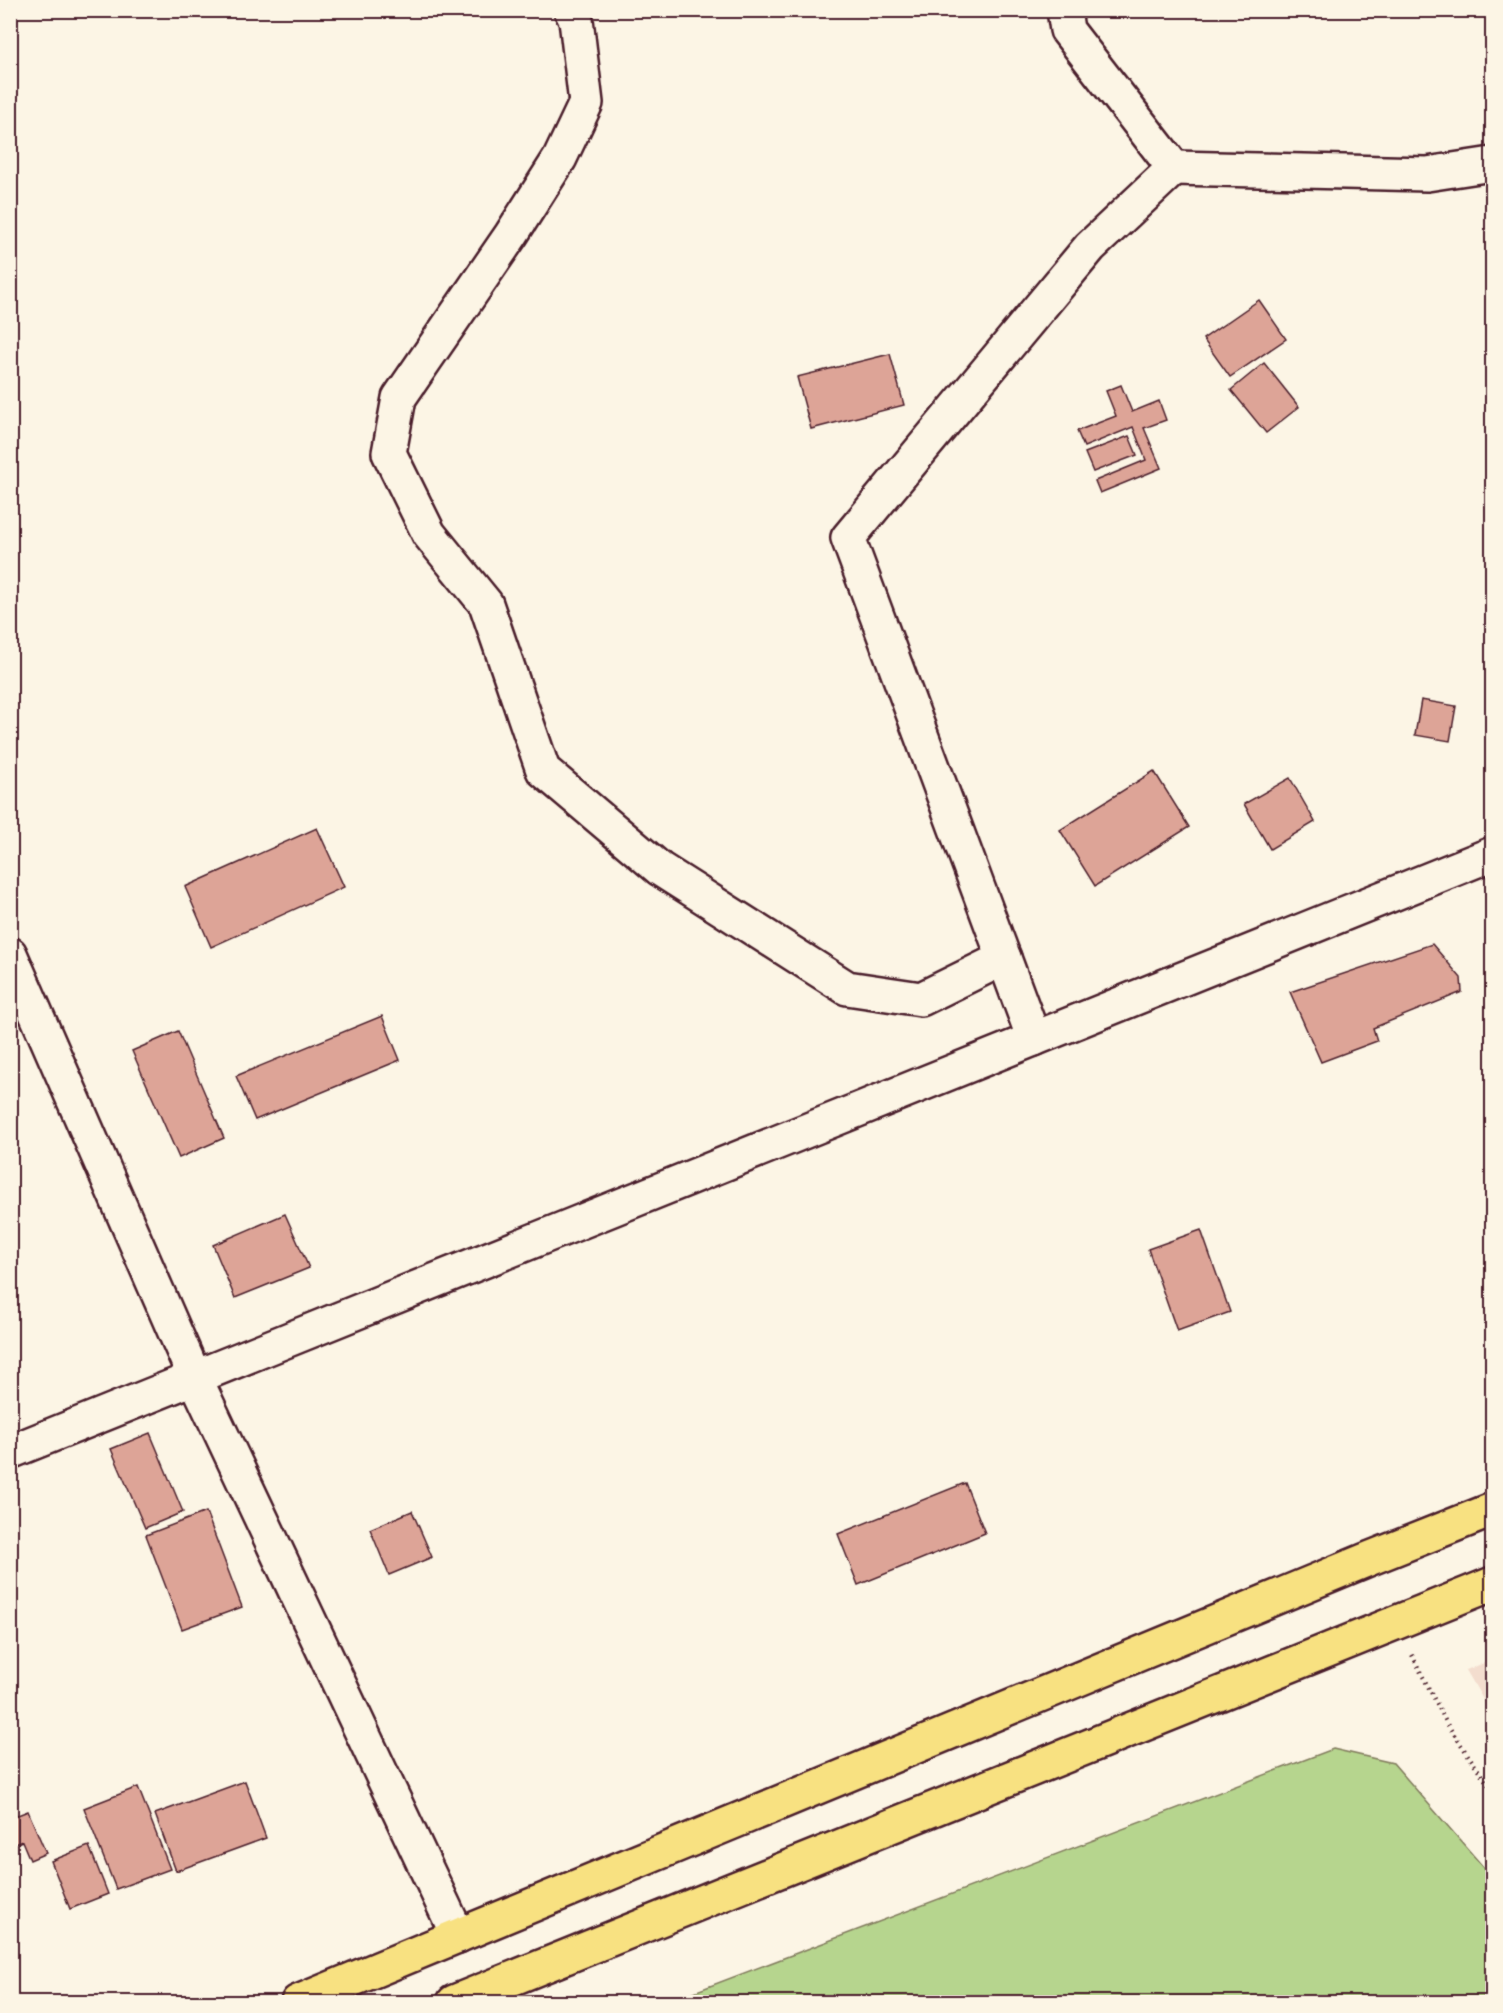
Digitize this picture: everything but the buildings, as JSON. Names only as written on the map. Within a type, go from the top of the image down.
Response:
[{"type":"main road","points":[[298,2002],[1360,1562],[1492,1510]]},
{"type":"main road","points":[[454,2002],[1396,1625],[1492,1584]]},
{"type":"street","points":[[571,10],[576,20],[586,103],[560,158],[512,236],[399,398],[390,453],[429,534],[486,604],[543,770],[660,869],[847,988],[921,999],[1004,958]]},
{"type":"street","points":[[1064,10],[1067,30],[1174,168]]},
{"type":"street","points":[[1034,1039],[848,538],[1090,247],[1174,168],[1427,174],[1492,164]]},
{"type":"street","points":[[10,1452],[1492,854]]},
{"type":"street","points":[[10,954],[195,1378],[458,1936]]},
{"type":"path","points":[[1396,1625],[1447,1724],[1492,1790]]},
{"type":"shaded area","points":[[1492,1660],[1492,1715],[1466,1670]]},
{"type":"green space","points":[[1333,1749],[1393,1763],[1492,1877],[1492,2002],[668,2002]]}]
